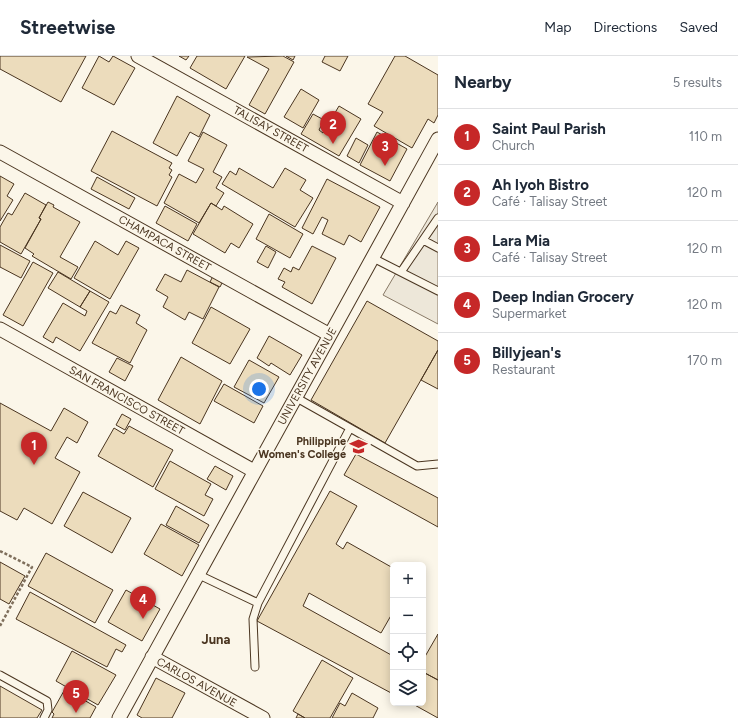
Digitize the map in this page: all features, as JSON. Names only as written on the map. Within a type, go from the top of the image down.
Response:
[{"type":"street","name":"TALISAY STREET","points":[[138,56],[403,203]]},
{"type":"street","name":"UNIVERSITY AVENUE","points":[[119,718],[438,139]]},
{"type":"street","name":"CHAMPACA STREET","points":[[0,152],[330,334]]},
{"type":"street","name":"SAN FRANCISCO STREET","points":[[0,329],[254,471]]},
{"type":"street","name":"CARLOS AVENUE","points":[[152,657],[263,718]]},
{"type":"lane","points":[[401,272],[438,218]]},
{"type":"lane","points":[[422,240],[438,248]]},
{"type":"lane","points":[[373,258],[438,291]]},
{"type":"lane","points":[[295,397],[417,466],[438,464]]},
{"type":"lane","points":[[255,667],[253,619],[258,604],[350,428]]},
{"type":"lane","points":[[197,574],[258,604]]},
{"type":"lane","points":[[0,675],[47,702],[48,710],[44,718]]},
{"type":"path","points":[[0,551],[32,567],[0,626]]},
{"type":"shaded area","points":[[438,202],[438,324],[383,295]]},
{"type":"building","points":[[0,56],[86,56],[61,102],[0,69]]},
{"type":"building","points":[[99,56],[109,62],[113,56],[135,68],[114,105],[82,88]]},
{"type":"building","points":[[179,56],[189,56],[186,60]]},
{"type":"building","points":[[197,56],[245,56],[226,89],[190,68]]},
{"type":"building","points":[[283,56],[294,62],[265,114],[249,105],[269,69],[247,57]]},
{"type":"building","points":[[286,56],[295,56],[293,60]]},
{"type":"building","points":[[325,56],[348,56],[340,71],[322,62]]},
{"type":"building","points":[[395,56],[405,56],[438,75],[438,115],[434,123],[428,119],[412,148],[374,126],[383,112],[368,104]]},
{"type":"building","points":[[301,89],[319,100],[303,128],[284,117]]},
{"type":"building","points":[[177,96],[210,115],[199,137],[190,132],[177,156],[153,143]]},
{"type":"building","points":[[339,106],[361,119],[339,156],[301,134],[313,114],[324,120],[319,130],[323,133]]},
{"type":"building","points":[[112,131],[172,163],[169,168],[172,170],[169,175],[172,177],[157,206],[91,171]]},
{"type":"building","points":[[203,132],[227,145],[213,172],[222,177],[216,188],[224,193],[216,206],[211,203],[199,223],[164,203],[179,174],[196,183],[204,169],[188,161]]},
{"type":"building","points":[[377,132],[407,149],[390,181],[360,165]]},
{"type":"building","points":[[356,138],[368,145],[359,163],[347,156]]},
{"type":"building","points":[[239,168],[273,188],[285,168],[306,180],[300,190],[313,198],[295,227],[222,184],[230,171],[236,175]]},
{"type":"building","points":[[0,176],[14,184],[7,196],[13,200],[0,221]]},
{"type":"building","points":[[97,177],[135,198],[129,209],[91,189]]},
{"type":"building","points":[[327,179],[380,207],[361,242],[349,235],[344,245],[322,234],[328,220],[322,217],[313,234],[302,228]]},
{"type":"building","points":[[25,193],[46,205],[39,218],[41,219],[21,254],[0,242],[0,227],[8,213],[12,215]]},
{"type":"building","points":[[48,202],[54,205],[53,207],[80,222],[60,257],[78,267],[71,279],[32,256],[34,254],[25,248],[41,219],[39,218]]},
{"type":"building","points":[[211,203],[222,210],[224,206],[253,224],[239,248],[231,243],[225,253],[193,234]]},
{"type":"building","points":[[165,206],[197,224],[188,241],[156,223]]},
{"type":"building","points":[[269,214],[303,234],[290,258],[256,239]]},
{"type":"building","points":[[95,241],[118,255],[126,241],[139,248],[110,299],[74,278]]},
{"type":"building","points":[[0,245],[30,261],[21,278],[0,267]]},
{"type":"building","points":[[266,246],[276,252],[268,268],[257,262]]},
{"type":"building","points":[[312,246],[336,258],[312,304],[282,287],[285,282],[278,279],[284,268],[291,272],[293,267],[299,270]]},
{"type":"building","points":[[33,262],[53,273],[23,326],[3,315]]},
{"type":"building","points":[[187,270],[219,287],[203,319],[189,312],[185,320],[163,307],[168,297],[156,290],[165,274],[181,282]]},
{"type":"building","points":[[58,272],[90,291],[80,307],[48,288]]},
{"type":"building","points":[[214,274],[224,279],[220,287],[210,282]]},
{"type":"building","points":[[90,291],[109,302],[80,351],[56,337],[53,343],[43,337],[63,303],[85,316],[87,311],[80,307]]},
{"type":"building","points":[[367,301],[438,341],[438,350],[385,443],[311,400]]},
{"type":"building","points":[[121,305],[140,315],[136,323],[147,330],[130,363],[92,343],[110,311],[116,314]]},
{"type":"building","points":[[211,307],[250,329],[230,364],[192,343]]},
{"type":"building","points":[[269,336],[302,355],[290,375],[271,363],[269,366],[257,358]]},
{"type":"building","points":[[438,350],[438,389],[421,380]]},
{"type":"building","points":[[181,357],[222,381],[200,424],[158,400]]},
{"type":"building","points":[[117,358],[133,366],[125,381],[109,372]]},
{"type":"building","points":[[249,360],[279,377],[264,403],[234,387]]},
{"type":"building","points":[[224,384],[263,406],[254,423],[214,401]]},
{"type":"building","points":[[0,403],[51,431],[64,408],[88,422],[77,443],[67,437],[55,458],[80,472],[52,524],[24,508],[17,520],[0,511]]},
{"type":"building","points":[[122,414],[131,419],[125,430],[116,425]]},
{"type":"building","points":[[129,426],[173,450],[153,487],[98,456],[114,428],[124,434]]},
{"type":"building","points":[[356,454],[438,498],[438,527],[344,475]]},
{"type":"building","points":[[170,461],[211,484],[205,495],[213,499],[204,516],[155,489]]},
{"type":"building","points":[[215,466],[233,476],[226,490],[207,479]]},
{"type":"building","points":[[330,491],[357,506],[336,544],[343,549],[347,542],[390,566],[390,617],[381,633],[309,593],[303,606],[390,654],[390,692],[257,621]]},
{"type":"building","points":[[83,492],[131,518],[112,553],[64,526]]},
{"type":"building","points":[[176,506],[209,525],[199,543],[166,525]]},
{"type":"building","points":[[161,524],[199,545],[182,576],[144,554]]},
{"type":"building","points":[[46,553],[113,590],[95,623],[28,586]]},
{"type":"building","points":[[0,562],[25,576],[9,604],[0,599]]},
{"type":"building","points":[[126,590],[160,609],[142,641],[108,622]]},
{"type":"building","points":[[30,592],[126,645],[122,652],[116,649],[107,667],[16,619]]},
{"type":"building","points":[[438,634],[438,680],[426,674],[426,655]]},
{"type":"building","points":[[72,651],[116,675],[98,705],[56,681]]},
{"type":"building","points":[[322,660],[353,678],[330,718],[305,718],[293,711]]},
{"type":"building","points":[[426,674],[438,680],[438,718],[416,706],[426,706]]},
{"type":"building","points":[[156,678],[185,693],[172,718],[142,718],[137,715]]},
{"type":"building","points":[[0,686],[42,710],[37,718],[0,718]]},
{"type":"building","points":[[65,689],[96,707],[90,718],[52,718],[54,714],[52,712]]},
{"type":"building","points":[[352,693],[378,708],[373,718],[332,718],[340,703],[345,706]]},
{"type":"building","points":[[298,714],[305,718],[296,718]]},
{"type":"place","name":"Ah Iyoh Bistro","points":[[333,144]]},
{"type":"place","name":"Lara Mia","points":[[385,166]]},
{"type":"place","name":"Philippine Women's College","points":[[359,447]]},
{"type":"place","name":"Saint Paul Parish","points":[[34,465]]},
{"type":"place","name":"Deep Indian Grocery","points":[[143,619]]},
{"type":"place","name":"Billyjean's","points":[[76,713]]},
{"type":"district","name":"Juna","points":[[216,639]]}]
